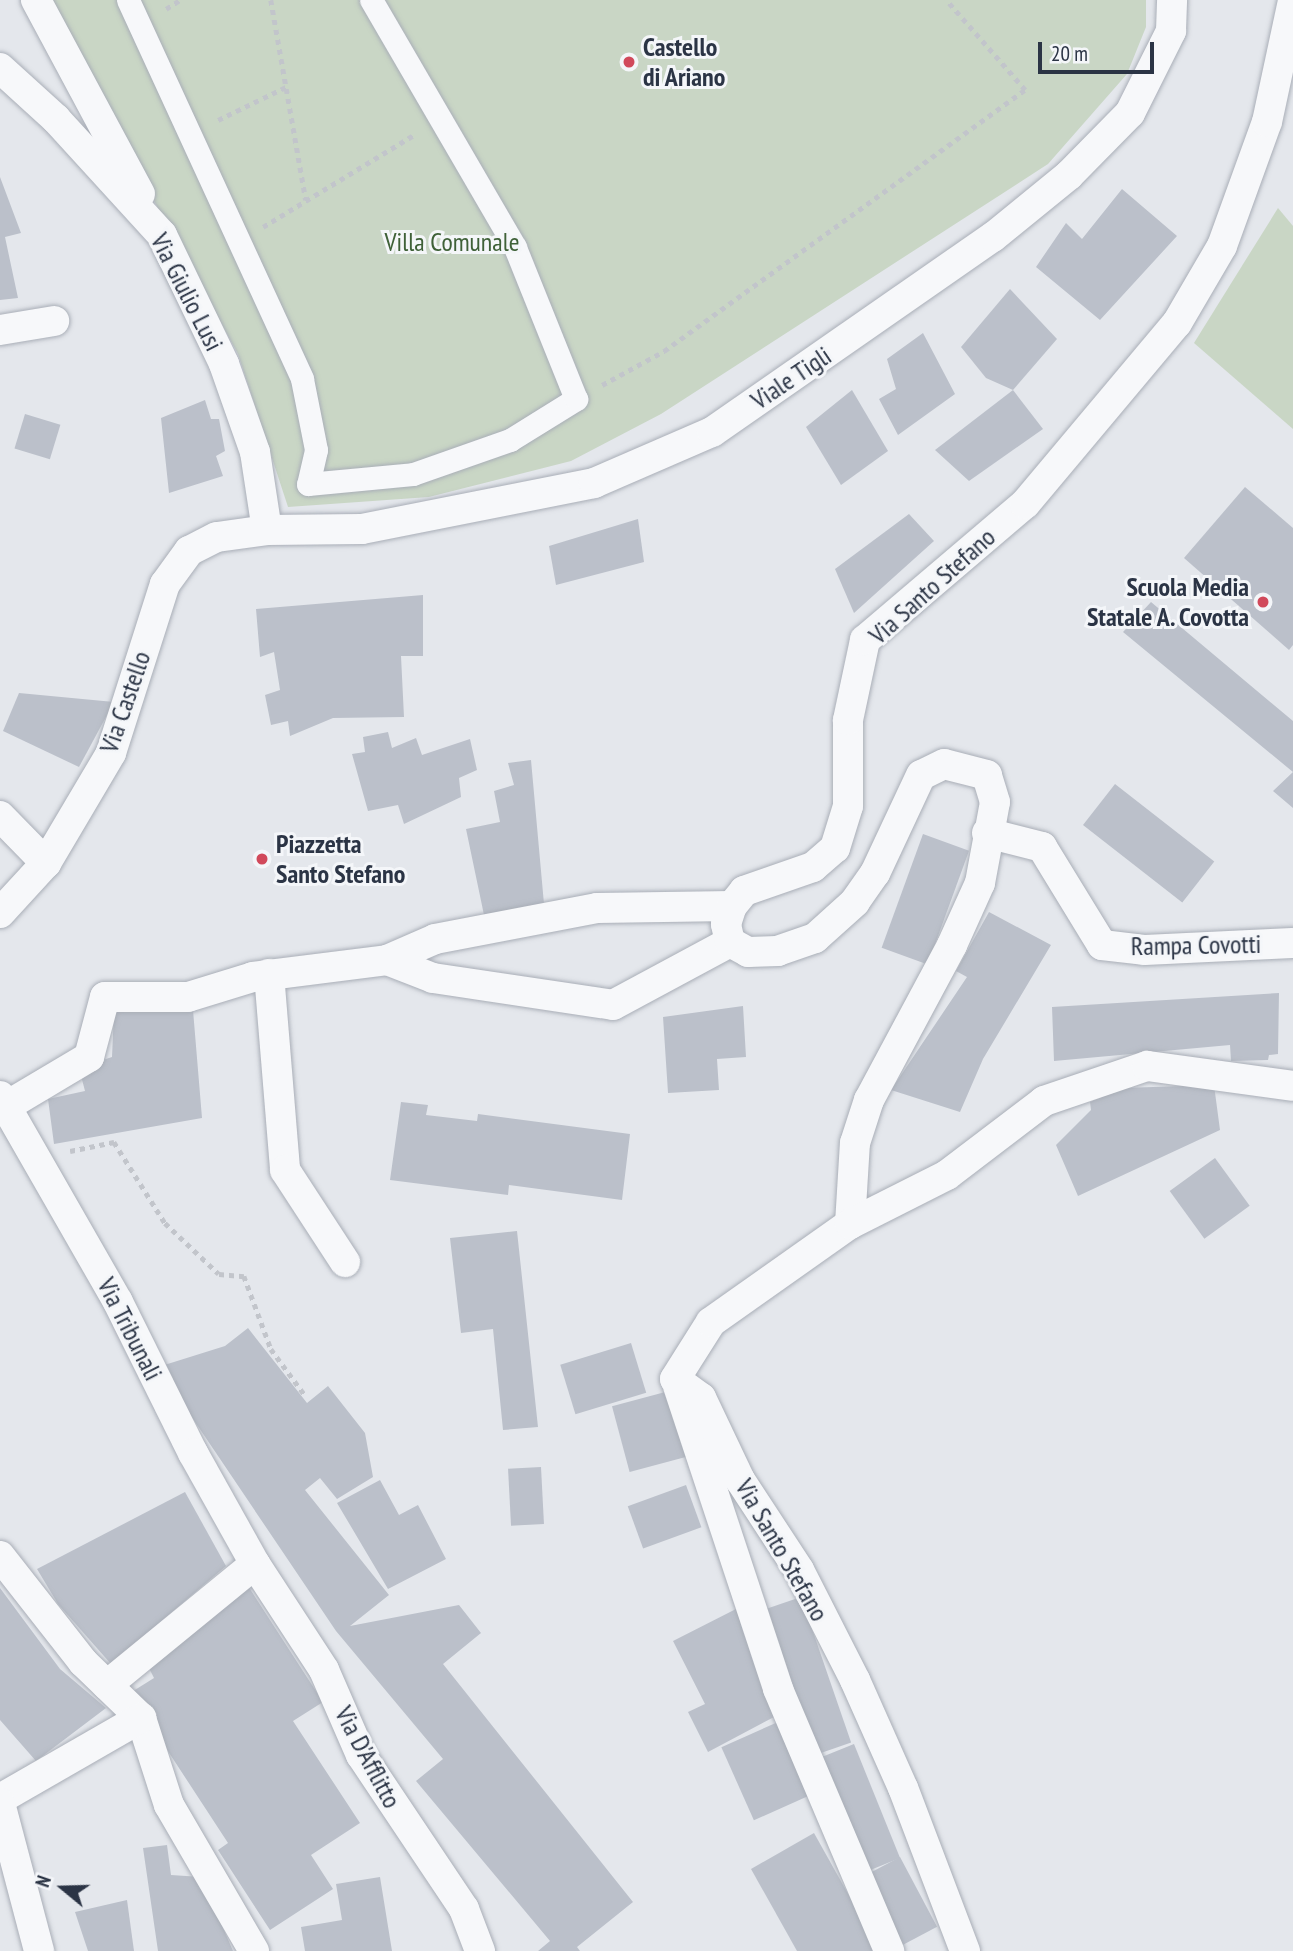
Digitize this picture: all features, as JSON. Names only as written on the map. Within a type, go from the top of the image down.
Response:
[{"type":"street","points":[[36,0],[162,235]]},
{"type":"street","points":[[128,0],[302,379],[316,450],[308,484],[413,474],[510,440],[576,399],[515,247],[371,0]]},
{"type":"street","name":"Viale Tigli","points":[[267,530],[362,529],[594,483],[712,432],[982,245],[1069,175],[1130,113],[1171,31],[1172,0]]},
{"type":"street","name":"Via Santo Stefano","points":[[732,906],[744,891],[813,867],[835,848],[848,806],[848,720],[865,640],[1025,504],[1177,323],[1222,246],[1267,122],[1293,1]]},
{"type":"street","name":"Via Giulio Lusi","points":[[0,68],[56,119],[162,235],[229,376],[255,452],[267,530]]},
{"type":"street","points":[[0,330],[54,321]]},
{"type":"street","name":"Via Castello","points":[[0,912],[46,863],[111,752],[165,584],[189,551],[217,537],[267,530]]},
{"type":"street","points":[[730,942],[748,951],[778,951],[815,938],[834,923],[875,873],[921,775],[944,764],[987,775],[995,802],[987,832],[980,883],[869,1100],[855,1143],[850,1224]]},
{"type":"street","points":[[0,816],[46,863]]},
{"type":"street","name":"Rampa Covotti","points":[[987,832],[1042,847],[1102,945],[1144,950],[1293,943]]},
{"type":"street","points":[[3,1102],[89,1057],[105,998],[188,997],[269,974],[387,960],[435,939],[597,908],[732,906],[726,924],[730,942]]},
{"type":"street","points":[[387,960],[433,978],[613,1005],[730,942]]},
{"type":"street","points":[[269,974],[285,1170],[345,1262]]},
{"type":"street","points":[[888,1951],[778,1689],[675,1379],[710,1322],[850,1224],[947,1175],[1044,1101],[1147,1066],[1293,1086]]},
{"type":"street","name":"Via Tribunali","points":[[3,1102],[118,1302],[192,1453],[255,1563]]},
{"type":"street","name":"Via Santo Stefano","points":[[675,1379],[701,1398],[740,1480],[799,1570],[855,1680],[903,1788],[965,1951]]},
{"type":"street","points":[[0,1556],[83,1662],[141,1718],[169,1805],[254,1951]]},
{"type":"street","points":[[107,1685],[255,1563]]},
{"type":"street","name":"Via D'Afflitto","points":[[255,1563],[324,1670],[361,1755],[464,1909],[480,1951]]},
{"type":"street","points":[[39,1951],[0,1801],[141,1718]]},
{"type":"path","points":[[271,0],[306,200]]},
{"type":"path","points":[[576,399],[664,351],[1025,90],[946,0]]},
{"type":"path","points":[[189,134],[286,88]]},
{"type":"path","points":[[239,242],[440,118]]},
{"type":"path","points":[[35,1159],[114,1142],[165,1223],[219,1274],[244,1276],[271,1349],[304,1394]]},
{"type":"green space","name":"Villa Comunale","points":[[44,0],[1146,0],[1146,27],[1127,74],[1048,164],[661,414],[571,461],[429,497],[288,507],[238,354]]},
{"type":"green space","points":[[1278,208],[1293,226],[1293,429],[1194,343]]},
{"type":"building","points":[[0,177],[21,233],[5,237],[18,298],[0,300]]},
{"type":"building","points":[[1122,189],[1177,236],[1100,320],[1036,267],[1066,223],[1082,239]]},
{"type":"building","points":[[1010,289],[1057,339],[1013,390],[986,378],[961,347]]},
{"type":"building","points":[[923,333],[955,394],[898,435],[879,399],[896,389],[887,359]]},
{"type":"building","points":[[852,390],[888,451],[841,485],[806,427]]},
{"type":"building","points":[[1013,390],[1043,429],[969,481],[935,450]]},
{"type":"building","points":[[205,400],[211,419],[219,419],[225,451],[216,456],[223,476],[169,493],[161,418]]},
{"type":"building","points":[[25,414],[60,425],[50,459],[14,448]]},
{"type":"building","name":"Scuola Media Statale A. Covotta","points":[[1245,487],[1293,528],[1293,645],[1289,650],[1184,558]]},
{"type":"building","points":[[909,514],[934,541],[854,613],[835,569]]},
{"type":"building","points":[[638,519],[644,562],[556,585],[549,546]]},
{"type":"building","points":[[423,595],[423,656],[401,656],[404,717],[333,718],[290,736],[288,721],[271,725],[265,695],[280,690],[274,652],[260,657],[256,609]]},
{"type":"building","points":[[1151,602],[1293,721],[1293,772],[1123,632]]},
{"type":"building","points":[[19,693],[114,702],[79,767],[3,731]]},
{"type":"building","points":[[388,732],[392,748],[416,738],[422,755],[470,739],[477,770],[459,778],[461,797],[404,824],[398,805],[368,811],[352,754],[365,752],[363,737]]},
{"type":"building","points":[[531,760],[544,904],[484,915],[466,829],[500,822],[494,791],[514,785],[508,763]]},
{"type":"building","points":[[1293,772],[1293,808],[1273,791]]},
{"type":"building","points":[[1115,784],[1214,862],[1182,903],[1083,825]]},
{"type":"building","points":[[923,834],[969,851],[928,964],[882,948]]},
{"type":"building","points":[[989,912],[1051,945],[983,1059],[960,1112],[891,1090],[967,977],[956,971]]},
{"type":"building","points":[[1279,993],[1278,1054],[1269,1055],[1268,1060],[1231,1061],[1230,1045],[1054,1061],[1052,1007]]},
{"type":"building","points":[[743,1006],[746,1057],[717,1059],[719,1090],[668,1093],[663,1017]]},
{"type":"building","points":[[193,1010],[202,1118],[54,1144],[48,1099],[85,1091],[79,1068],[112,1057],[114,1012]]},
{"type":"building","points":[[1214,1085],[1220,1130],[1078,1196],[1056,1145],[1091,1110],[1090,1102],[1123,1088]]},
{"type":"building","points":[[401,1102],[428,1105],[426,1115],[477,1121],[478,1114],[630,1134],[622,1200],[509,1185],[508,1195],[390,1180]]},
{"type":"building","points":[[1215,1158],[1250,1206],[1204,1239],[1170,1191]]},
{"type":"building","points":[[517,1231],[538,1427],[503,1430],[493,1329],[461,1333],[450,1238]]},
{"type":"building","points":[[248,1328],[307,1403],[328,1386],[365,1433],[373,1477],[337,1499],[320,1478],[305,1490],[389,1595],[350,1626],[459,1605],[481,1633],[443,1664],[633,1902],[577,1947],[580,1951],[538,1951],[550,1941],[416,1781],[443,1759],[336,1631],[158,1367],[225,1346]]},
{"type":"building","points":[[631,1343],[646,1393],[575,1414],[560,1365]]},
{"type":"building","points":[[669,1391],[687,1457],[630,1472],[612,1406]]},
{"type":"building","points":[[541,1467],[544,1524],[511,1526],[508,1469]]},
{"type":"building","points":[[380,1480],[399,1515],[418,1505],[446,1559],[388,1589],[337,1503]]},
{"type":"building","points":[[686,1485],[701,1527],[643,1548],[628,1506]]},
{"type":"building","points":[[185,1492],[226,1566],[111,1664],[58,1604],[37,1569]]},
{"type":"building","points":[[248,1586],[323,1702],[293,1721],[360,1823],[311,1855],[333,1889],[270,1930],[218,1850],[228,1843],[130,1693],[154,1678],[146,1662]]},
{"type":"building","points":[[0,1588],[60,1669],[106,1708],[36,1761],[0,1720]]},
{"type":"building","points":[[801,1597],[851,1743],[815,1755],[765,1609]]},
{"type":"building","points":[[736,1609],[774,1717],[708,1752],[688,1712],[705,1704],[673,1641]]},
{"type":"building","points":[[778,1722],[811,1795],[754,1820],[721,1747]]},
{"type":"building","points":[[854,1744],[900,1858],[861,1874],[815,1760]]},
{"type":"building","points":[[814,1833],[880,1951],[797,1951],[751,1869]]},
{"type":"building","points":[[167,1845],[171,1875],[201,1877],[233,1951],[158,1951],[143,1848]]},
{"type":"building","points":[[900,1857],[937,1927],[896,1949],[859,1879]]},
{"type":"building","points":[[380,1877],[392,1951],[305,1951],[301,1927],[342,1920],[336,1884]]},
{"type":"building","points":[[127,1900],[134,1951],[88,1951],[75,1912]]},
{"type":"place","name":"Castello di Ariano","points":[[629,62]]},
{"type":"place","name":"Scuola Media Statale A. Covotta","points":[[1263,602]]},
{"type":"place","name":"Piazzetta Santo Stefano","points":[[262,859]]}]
